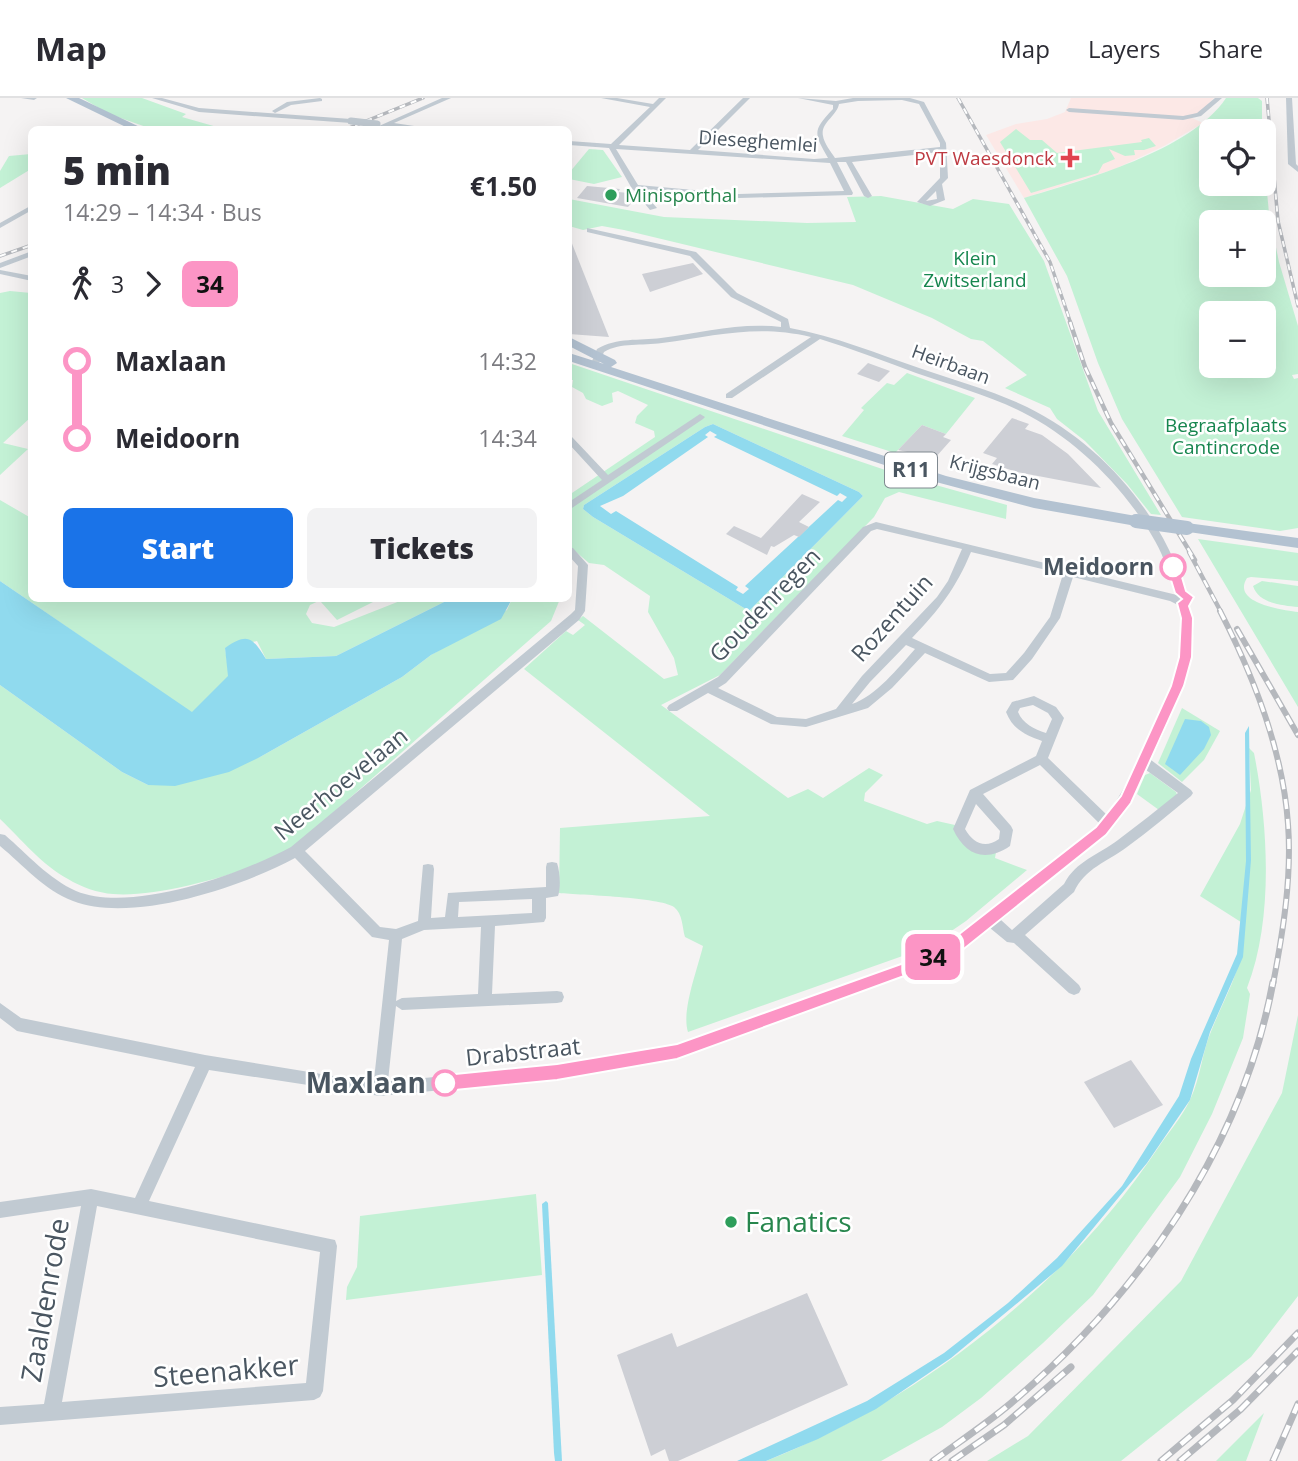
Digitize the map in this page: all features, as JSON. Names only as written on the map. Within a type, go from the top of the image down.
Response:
[{"type":"main road","points":[[63,98],[120,126]]},
{"type":"main road","points":[[71,98],[132,126]]},
{"type":"main road","name":"Krijgsbaan","points":[[572,343],[596,360],[692,396],[940,479],[1034,503],[1136,521],[1298,543]]},
{"type":"main road","name":"Krijgsbaan","points":[[572,358],[596,360]]},
{"type":"street","points":[[24,98],[34,98]]},
{"type":"street","points":[[155,98],[190,108],[351,121],[379,126],[448,98]]},
{"type":"street","points":[[604,98],[656,106]]},
{"type":"street","points":[[653,208],[635,187],[612,147],[663,98]]},
{"type":"street","points":[[692,152],[747,98]]},
{"type":"street","points":[[801,98],[836,103],[859,99],[903,98],[922,103],[944,149],[944,178],[939,185]]},
{"type":"street","points":[[1069,110],[1190,118],[1204,112],[1219,98]]},
{"type":"street","points":[[1289,98],[1292,164],[1298,170]]},
{"type":"street","points":[[301,117],[322,99]]},
{"type":"street","points":[[275,111],[289,103],[322,99]]},
{"type":"street","points":[[190,108],[197,103]]},
{"type":"street","points":[[635,187],[739,196],[849,193],[818,130],[836,109],[836,103]]},
{"type":"street","name":"Dieseghemlei","points":[[572,143],[832,161],[944,149]]},
{"type":"street","points":[[848,160],[867,196]]},
{"type":"street","points":[[0,226],[28,209]]},
{"type":"street","points":[[590,230],[693,254],[726,289],[753,307],[785,321],[786,330]]},
{"type":"street","points":[[0,266],[28,255]]},
{"type":"street","points":[[0,272],[28,278]]},
{"type":"street","name":"Heirbaan","points":[[596,360],[623,345],[726,329],[786,330],[819,336],[1021,408],[1054,427],[1098,464],[1134,503],[1167,554],[1178,578],[1179,598]]},
{"type":"street","points":[[729,396],[819,336]]},
{"type":"street","points":[[572,505],[700,417]]},
{"type":"street","points":[[572,442],[607,480]]},
{"type":"street","name":"Goudenregen","points":[[673,708],[722,680],[867,529],[881,525],[968,547]]},
{"type":"street","points":[[968,547],[1179,598]]},
{"type":"street","name":"Rozentuin","points":[[840,713],[852,694],[953,581],[968,547]]},
{"type":"street","name":"Neerhoevelaan","points":[[0,839],[65,891],[78,898],[108,903],[150,900],[245,875],[275,864],[296,851],[580,611],[583,565],[572,553]]},
{"type":"street","points":[[903,639],[989,678],[1009,677],[1055,618],[1069,573]]},
{"type":"street","name":"Drabstraat","points":[[0,1009],[18,1024],[205,1062],[380,1089],[557,1072],[677,1052],[920,964],[954,947],[1108,824],[1126,799],[1144,762],[1183,668],[1187,628],[1179,598]]},
{"type":"street","name":"Rozentuin","points":[[710,689],[775,721],[806,723],[864,705],[880,693],[923,648]]},
{"type":"street","points":[[974,793],[1007,830],[1005,842],[993,850],[977,849],[960,829],[974,793],[1041,759],[1049,739]]},
{"type":"street","points":[[1041,759],[1108,824]]},
{"type":"street","points":[[991,920],[1012,938],[1069,888],[1073,877],[1098,857],[1119,847],[1187,793],[1144,762]]},
{"type":"street","points":[[296,851],[377,933],[396,935],[424,924],[539,918],[539,893]]},
{"type":"street","points":[[451,923],[453,897],[553,892],[552,867]]},
{"type":"street","points":[[424,924],[428,869]]},
{"type":"street","points":[[1043,878],[1062,894]]},
{"type":"street","points":[[485,1000],[488,921]]},
{"type":"street","points":[[380,1089],[396,935]]},
{"type":"street","points":[[1015,935],[1074,989]]},
{"type":"street","points":[[402,1004],[557,997]]},
{"type":"street","points":[[0,1210],[91,1197],[139,1206],[205,1062]]},
{"type":"street","name":"Zaaldenrode","points":[[51,1412],[91,1197]]},
{"type":"street","name":"Steenakker","points":[[0,1416],[314,1391],[329,1246],[139,1206]]},
{"type":"shaded area","name":"PVT Waesdonck","points":[[1071,98],[1214,98],[1202,111],[1190,117],[1199,121],[1199,125],[1164,146],[1115,169],[1024,198],[986,135],[1016,124],[1047,119],[1065,112]]},
{"type":"green space","points":[[82,98],[142,98],[186,114],[182,117],[214,126],[143,126],[109,114]]},
{"type":"green space","name":"Begraafplaats Cantincrode","points":[[1226,98],[1258,98],[1262,101],[1262,119],[1207,119]]},
{"type":"green space","name":"Begraafplaats Cantincrode","points":[[1199,125],[1199,196],[1267,196],[1269,210],[1199,210],[1199,287],[1276,287],[1276,247],[1298,326],[1298,374],[1292,375],[1294,379],[1298,378],[1298,528],[1280,531],[1182,517],[1122,419],[1098,363],[1067,276],[1024,198],[1134,161]]},
{"type":"green space","points":[[1016,129],[1030,140],[1042,140],[1057,153],[1142,142],[1141,140],[1149,138],[1156,146],[1134,150],[1135,155],[1125,156],[1109,149],[1115,159],[1103,164],[1098,173],[1031,193],[1000,142]]},
{"type":"green space","points":[[589,149],[603,150],[622,177],[594,184],[572,180],[572,169]]},
{"type":"green space","points":[[28,154],[28,171],[0,188],[0,171],[9,156]]},
{"type":"green space","name":"Klein Zwitserland","points":[[881,196],[953,209],[973,199],[1009,204],[1044,261],[1098,411],[1161,515],[1151,514],[1127,484],[1085,441],[1057,419],[1050,408],[1005,388],[1027,375],[983,341],[971,339],[932,318],[853,285],[624,230],[602,226],[583,230],[572,227],[572,200],[664,217],[807,223],[856,222],[847,197]]},
{"type":"green space","points":[[0,293],[28,293],[28,420],[3,443],[28,449],[0,475]]},
{"type":"green space","points":[[572,364],[900,475],[1007,505],[1006,519],[899,492],[885,498],[874,517],[720,675],[661,705],[788,798],[808,789],[823,798],[869,768],[883,775],[865,793],[864,801],[927,824],[937,821],[955,825],[958,836],[996,852],[995,858],[1027,870],[966,921],[928,947],[688,1032],[688,1001],[703,946],[685,937],[677,910],[653,901],[559,893],[560,828],[710,816],[524,669],[566,631],[573,635],[585,625],[578,620],[583,616],[664,679],[678,675],[674,658],[648,612],[650,596],[604,565],[589,563],[572,549],[572,493],[655,437],[654,431],[635,423],[637,416],[648,405],[618,391],[612,393],[613,402],[602,406],[586,399],[583,393],[572,387]],"holes":[[[713,424],[863,496],[749,611],[583,509],[584,505]]]},
{"type":"green space","points":[[907,373],[975,398],[946,434],[922,425],[895,453],[842,436],[864,410],[861,408],[887,383],[894,385]]},
{"type":"green space","points":[[0,500],[28,516],[28,600],[0,581]]},
{"type":"green space","points":[[1198,539],[1298,553],[1298,581],[1251,577],[1247,578],[1244,587],[1246,594],[1260,604],[1298,612],[1298,707]]},
{"type":"green space","points":[[1262,581],[1298,586],[1298,607],[1260,597],[1253,586]]},
{"type":"green space","points":[[31,602],[316,602],[310,605],[306,614],[312,623],[334,627],[397,602],[444,602],[336,656],[266,659],[257,641],[225,648],[229,676],[192,713]]},
{"type":"green space","points":[[321,602],[373,602],[337,620]]},
{"type":"green space","points":[[511,602],[559,602],[551,621],[301,841],[268,861],[225,876],[176,888],[131,894],[107,893],[84,887],[58,873],[0,819],[0,685],[122,772],[148,785],[260,757],[402,677],[431,655],[507,610]]},
{"type":"green space","points":[[1182,708],[1220,731],[1204,760],[1182,782],[1158,763]]},
{"type":"green space","points":[[1249,748],[1254,753],[1259,781],[1265,840],[1265,902],[1261,932],[1256,961],[1247,988],[1250,994],[1243,1038],[1212,1114],[1180,1177],[1093,1295],[981,1398],[942,1427],[881,1461],[766,1461],[823,1436],[879,1406],[933,1372],[985,1333],[1034,1291],[1080,1246],[1121,1198],[1179,1119],[1194,1091],[1209,1037],[1234,978],[1241,953],[1244,924],[1200,896],[1240,824],[1251,790]]},
{"type":"green space","points":[[1150,773],[1177,795],[1159,810],[1137,794],[1145,775]]},
{"type":"green space","points":[[1298,1015],[1298,1296],[1251,1357],[1121,1461],[987,1461],[1028,1436],[1181,1281],[1282,1093]]},
{"type":"green space","points":[[536,1194],[542,1275],[346,1300],[347,1287],[357,1267],[360,1216]]},
{"type":"green space","points":[[1264,1413],[1246,1461],[1216,1461]]},
{"type":"water","points":[[713,424],[863,496],[749,611],[583,509],[584,505]],"holes":[[[710,431],[717,435],[714,437],[837,496],[840,493],[847,497],[842,502],[838,500],[745,586],[749,589],[743,594],[736,590],[738,587],[616,511],[611,514],[600,506],[623,496],[708,437],[705,435]]]},
{"type":"water","points":[[0,581],[192,712],[228,676],[225,648],[240,640],[254,642],[266,659],[336,656],[444,602],[510,602],[501,619],[431,655],[402,677],[260,757],[229,772],[175,786],[148,785],[122,772],[0,685]]},
{"type":"water","points":[[1185,719],[1201,721],[1209,727],[1211,735],[1204,749],[1180,775],[1165,764]]},
{"type":"water","points":[[1249,726],[1251,860],[1243,957],[1210,1032],[1190,1100],[1147,1163],[1062,1266],[951,1358],[876,1409],[818,1439],[766,1461],[737,1461],[867,1401],[944,1353],[1008,1303],[1057,1258],[1122,1186],[1179,1096],[1191,1059],[1237,954],[1246,861],[1245,733]]},
{"type":"water","points":[[546,1201],[562,1461],[555,1461],[554,1453],[542,1204]]},
{"type":"building","points":[[587,186],[620,189],[618,192],[629,193],[627,196],[635,199],[628,207],[577,198]]},
{"type":"building","points":[[572,244],[609,337],[572,334]]},
{"type":"building","points":[[693,263],[703,274],[650,292],[642,274]]},
{"type":"building","points":[[868,363],[890,371],[879,382],[857,374]]},
{"type":"building","points":[[1012,418],[1029,424],[1025,429],[1042,435],[1068,454],[1101,488],[1017,472],[992,464],[997,458],[983,453]]},
{"type":"building","points":[[922,425],[946,434],[943,437],[951,440],[935,458],[898,450]]},
{"type":"building","points":[[802,494],[820,502],[799,522],[809,527],[799,537],[794,535],[774,547],[771,546],[767,555],[726,534],[734,526],[761,538]]},
{"type":"building","points":[[1131,1060],[1163,1105],[1114,1128],[1084,1082]]},
{"type":"building","points":[[807,1293],[848,1385],[678,1461],[669,1461],[665,1449],[651,1456],[617,1355],[672,1333],[677,1347]]},
{"type":"railway","points":[[354,126],[423,98]]},
{"type":"railway","points":[[958,98],[1050,262],[1071,324]]},
{"type":"railway","points":[[1267,98],[1278,221],[1298,306]]},
{"type":"railway","points":[[0,256],[28,246]]},
{"type":"railway","points":[[1070,322],[1085,367],[1111,423],[1195,560]]},
{"type":"railway","points":[[1189,552],[1221,612]]},
{"type":"railway","points":[[1220,611],[1255,687],[1273,741],[1285,797],[1289,844],[1288,884],[1273,984]]},
{"type":"railway","points":[[1237,629],[1298,735]]},
{"type":"railway","points":[[933,1461],[1010,1404],[1057,1362],[1101,1316],[1141,1267],[1178,1215],[1210,1160],[1237,1103],[1258,1044],[1273,982]]},
{"type":"railway","points":[[1161,1461],[1233,1400],[1298,1333]]},
{"type":"railway","points":[[1180,1461],[1241,1409],[1298,1351]]},
{"type":"railway","points":[[952,1461],[1004,1425],[1071,1367]]},
{"type":"railway","points":[[1273,1461],[1298,1404]]},
{"type":"bus line","name":"34","points":[[445,1083],[557,1072],[677,1052],[920,964],[954,947],[1101,831],[1126,799],[1178,686],[1183,668],[1187,628],[1183,603],[1189,600],[1181,593],[1173,567]]},
{"type":"place","name":"PVT Waesdonck","points":[[1070,158]]},
{"type":"place","name":"Minisporthal","points":[[611,195]]},
{"type":"place","name":"Meidoorn","points":[[1173,567]]},
{"type":"place","name":"Maxlaan","points":[[445,1083]]},
{"type":"place","name":"Fanatics","points":[[731,1222]]}]
